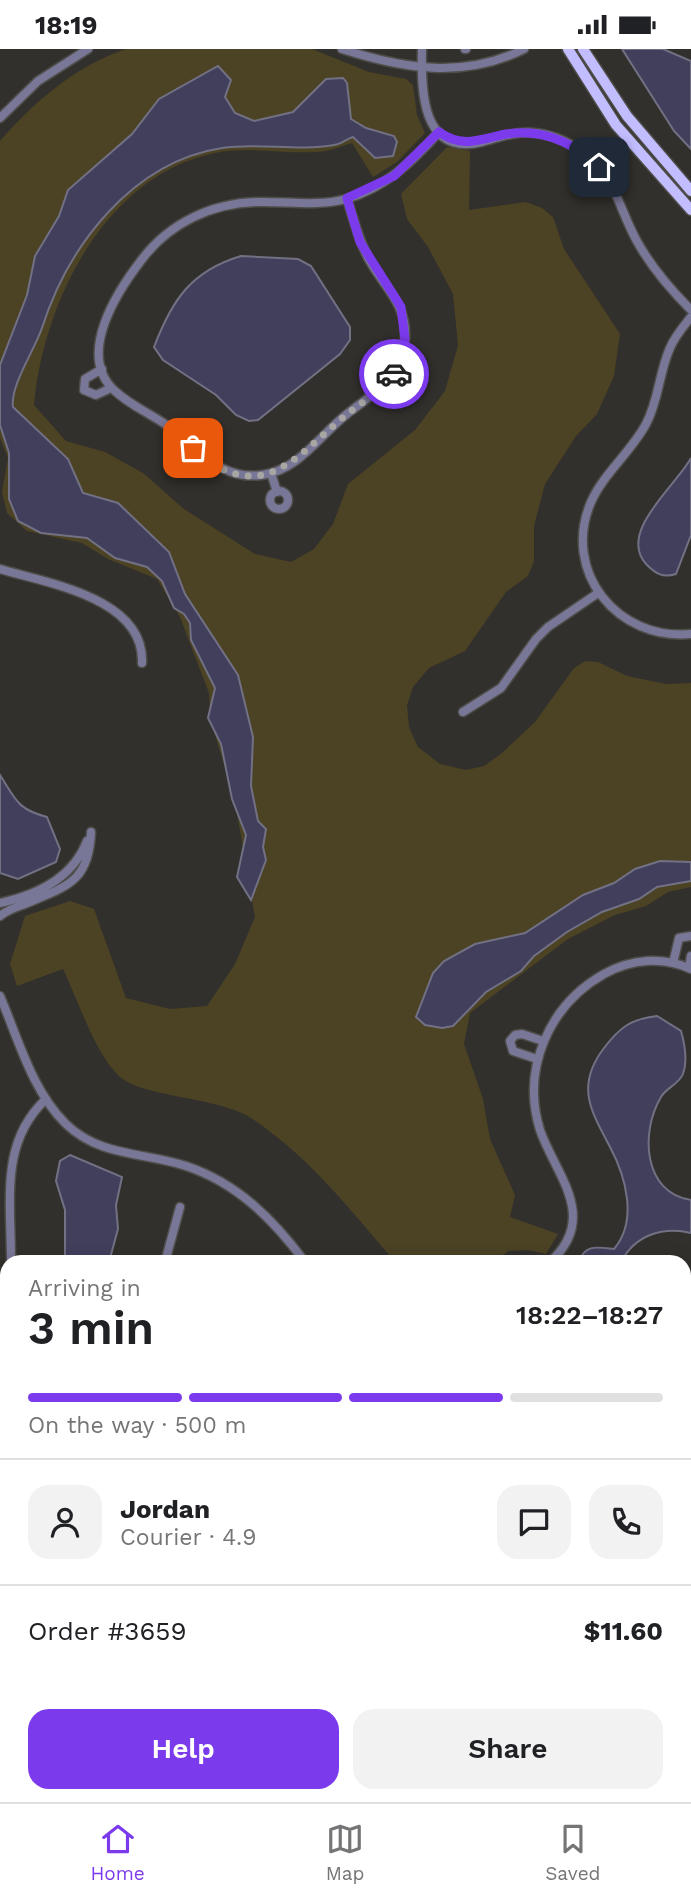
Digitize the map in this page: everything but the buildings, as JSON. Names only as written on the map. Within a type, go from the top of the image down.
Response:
[{"type":"main road","points":[[568,49],[616,125],[691,210]]},
{"type":"main road","points":[[583,49],[627,116],[691,191]]},
{"type":"street","points":[[0,118],[38,81],[88,49]]},
{"type":"street","points":[[342,49],[395,64],[421,68],[484,65],[524,49]]},
{"type":"street","points":[[422,49],[423,105],[439,132],[449,139],[468,143],[508,134],[534,133],[576,148],[610,180],[638,244],[691,310]]},
{"type":"street","points":[[347,198],[360,242],[401,307],[405,332],[402,355],[395,372],[372,397],[340,421],[302,457],[271,473],[248,475],[219,467],[206,460],[165,423],[130,404],[111,387],[102,369],[101,334],[106,319],[142,259],[171,230],[226,205],[259,201],[301,205],[347,198],[394,176],[439,132]]},
{"type":"street","points":[[691,317],[669,350],[646,425],[595,494],[585,518],[584,557],[591,581],[614,612],[643,629],[666,634],[691,634]]},
{"type":"street","points":[[102,369],[85,379],[84,390],[96,395],[111,387]]},
{"type":"street","points":[[271,473],[277,492]]},
{"type":"street","points":[[0,569],[106,604],[135,634],[143,652],[142,663]]},
{"type":"street","points":[[463,712],[502,688],[536,639],[548,627],[598,593]]},
{"type":"street","points":[[0,903],[67,874],[81,859],[91,832],[90,853],[79,876],[65,887],[0,916]]},
{"type":"street","points":[[673,963],[679,938],[691,936]]},
{"type":"street","points":[[556,1255],[571,1224],[572,1211],[567,1184],[546,1145],[537,1116],[534,1098],[537,1059],[543,1041],[560,1011],[594,980],[623,965],[639,961],[673,963],[690,969],[691,956]]},
{"type":"street","points":[[0,996],[45,1100],[68,1126],[97,1145],[115,1152],[187,1166],[238,1192],[269,1218],[299,1255]]},
{"type":"street","points":[[537,1059],[513,1051],[510,1041],[522,1034],[543,1041]]},
{"type":"street","points":[[10,1255],[1,1177],[2,1162],[6,1147],[20,1121],[45,1100]]},
{"type":"street","points":[[167,1255],[180,1207]]},
{"type":"shaded area","points":[[126,49],[312,49],[369,72],[406,79],[413,85],[417,115],[425,133],[397,162],[373,177],[352,143],[321,152],[240,150],[215,153],[176,166],[142,187],[112,216],[87,249],[66,286],[51,326],[40,366],[34,405],[66,441],[105,452],[143,473],[184,509],[255,554],[291,562],[314,549],[333,524],[348,484],[415,430],[445,391],[458,345],[453,294],[428,247],[407,219],[401,194],[447,147],[470,151],[469,210],[526,202],[542,208],[553,217],[564,249],[620,334],[614,376],[597,414],[576,436],[545,484],[534,526],[534,561],[528,576],[506,592],[465,651],[429,668],[413,687],[407,705],[409,727],[418,747],[440,764],[466,770],[484,766],[502,753],[535,722],[574,668],[585,661],[598,662],[627,676],[666,684],[691,683],[691,887],[668,892],[646,906],[615,915],[568,939],[470,1013],[464,1044],[483,1099],[490,1139],[515,1195],[510,1217],[558,1234],[546,1254],[528,1250],[508,1251],[503,1255],[389,1255],[309,1165],[251,1118],[220,1106],[146,1089],[120,1077],[95,1041],[63,969],[17,986],[10,964],[25,916],[70,901],[94,909],[126,998],[170,1009],[207,1006],[235,964],[255,917],[234,796],[210,719],[209,693],[180,617],[157,579],[108,559],[82,543],[27,531],[7,513],[2,492],[8,458],[0,438],[0,141],[41,99],[73,75]]},
{"type":"shaded area","points":[[622,49],[663,49],[691,61],[691,149],[674,131]]},
{"type":"shaded area","points":[[218,66],[231,80],[225,97],[235,113],[254,121],[293,112],[326,79],[343,78],[347,83],[351,119],[366,128],[394,136],[397,142],[393,156],[375,158],[353,137],[320,147],[236,146],[189,156],[132,189],[108,213],[68,267],[15,389],[13,407],[68,459],[83,493],[118,503],[169,552],[185,594],[238,675],[253,737],[251,786],[258,821],[266,829],[263,847],[266,860],[251,900],[237,877],[246,835],[232,799],[221,744],[208,718],[215,688],[191,640],[190,623],[184,614],[174,608],[162,581],[147,567],[115,558],[87,538],[41,533],[18,521],[9,499],[9,453],[0,425],[0,365],[27,295],[35,256],[59,216],[68,190],[132,134],[159,99]]},
{"type":"shaded area","points":[[241,256],[298,259],[311,266],[350,327],[350,340],[340,354],[258,420],[249,421],[236,415],[216,395],[163,360],[154,347],[168,315],[186,289],[209,270]]},
{"type":"shaded area","points":[[691,458],[691,535],[676,574],[663,575],[647,565],[639,552],[639,539],[643,524]]},
{"type":"shaded area","points":[[0,775],[23,807],[47,817],[60,849],[56,862],[18,879],[0,873]]},
{"type":"shaded area","points":[[660,861],[691,862],[691,881],[657,887],[639,899],[602,912],[567,932],[534,956],[521,971],[486,992],[453,1026],[442,1028],[425,1025],[416,1017],[433,973],[444,961],[475,944],[525,933],[583,895],[614,883],[635,869]]},
{"type":"shaded area","points":[[657,1016],[681,1031],[685,1047],[683,1074],[663,1094],[654,1111],[649,1143],[650,1159],[663,1186],[675,1195],[691,1200],[691,1233],[670,1231],[651,1235],[634,1245],[626,1255],[582,1255],[588,1249],[597,1247],[614,1249],[626,1225],[628,1212],[625,1185],[616,1159],[592,1110],[588,1087],[590,1074],[604,1048],[621,1029],[640,1019]]},
{"type":"shaded area","points":[[70,1155],[122,1177],[116,1205],[118,1229],[111,1255],[65,1255],[65,1210],[56,1181],[60,1161]]},
{"type":"way so far","points":[[193,448],[206,460],[234,473],[271,473],[302,457],[325,433],[372,397],[394,374]]},
{"type":"route","points":[[394,374],[405,340],[401,307],[370,262],[360,242],[347,198],[394,176],[411,163],[439,132],[449,139],[468,143],[508,134],[534,133],[549,136],[576,148],[599,167]]}]
